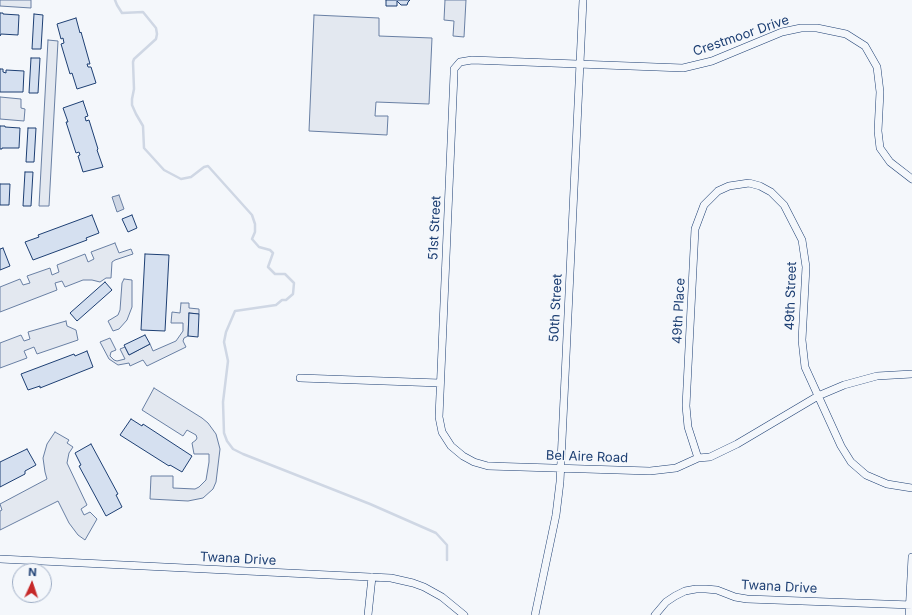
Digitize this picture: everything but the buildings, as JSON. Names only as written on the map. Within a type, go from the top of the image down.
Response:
[{"type":"street","name":"50th Street","points":[[535,615],[556,514],[561,468],[583,0]]},
{"type":"street","name":"Crestmoor Drive","points":[[454,74],[456,65],[460,62],[466,61],[683,68],[712,61],[782,32],[801,28],[817,28],[846,34],[865,46],[877,67],[880,92],[878,131],[880,148],[890,162],[908,178],[912,179]]},
{"type":"street","name":"51st Street","points":[[440,383],[454,74]]},
{"type":"street","name":"49th Street","points":[[738,184],[749,183],[760,186],[772,192],[784,205],[802,240],[806,266],[802,340],[805,367],[841,446],[851,462],[866,475],[887,484],[912,488]]},
{"type":"street","name":"49th Place","points":[[698,458],[688,427],[686,406],[695,229],[704,205],[718,190],[738,184]]},
{"type":"street","name":"Bel Aire Road","points":[[440,383],[439,417],[442,432],[451,446],[463,456],[474,462],[488,466],[650,471],[676,468],[698,458],[710,457],[737,444],[818,396],[844,385],[877,376],[912,374]]},
{"type":"street","points":[[300,378],[440,383]]},
{"type":"street","points":[[909,615],[911,605],[912,557]]},
{"type":"street","name":"Twana Drive","points":[[0,559],[391,578],[414,583],[424,587],[442,597],[464,615]]},
{"type":"street","points":[[368,615],[372,577]]},
{"type":"street","name":"Twana Drive","points":[[655,615],[666,602],[675,596],[685,591],[706,588],[747,599],[911,605]]},
{"type":"shaded area","points":[[0,0],[31,0],[31,8],[0,6]]},
{"type":"shaded area","points":[[445,0],[466,0],[464,37],[453,36],[454,21],[444,20]]},
{"type":"shaded area","points":[[314,15],[379,18],[379,36],[432,38],[429,104],[376,102],[375,116],[388,116],[387,135],[309,131]]},
{"type":"shaded area","points":[[48,40],[58,41],[49,206],[39,206]]},
{"type":"shaded area","points":[[0,97],[21,99],[21,108],[25,109],[24,121],[0,119]]},
{"type":"shaded area","points":[[119,195],[124,209],[117,212],[112,197]]},
{"type":"shaded area","points":[[115,243],[119,253],[131,249],[133,254],[112,262],[111,278],[106,278],[100,282],[83,280],[65,287],[62,281],[55,283],[57,290],[0,312],[0,287],[20,279],[23,285],[30,283],[27,276],[50,268],[52,275],[59,272],[57,265],[85,254],[88,262],[94,259],[91,252]]},
{"type":"shaded area","points":[[124,279],[132,280],[132,307],[127,320],[119,329],[113,331],[108,321],[118,315],[120,310],[122,283]]},
{"type":"shaded area","points":[[181,303],[189,303],[189,308],[199,309],[199,314],[189,313],[188,336],[184,338],[183,341],[186,347],[147,366],[143,360],[130,366],[129,363],[118,365],[109,359],[100,342],[110,338],[116,350],[111,352],[110,356],[117,361],[125,359],[120,349],[125,347],[129,355],[150,344],[153,351],[176,341],[183,331],[183,323],[171,323],[172,312],[180,313]]},
{"type":"shaded area","points":[[66,321],[67,326],[76,330],[78,340],[37,354],[34,347],[24,351],[27,358],[0,368],[0,343],[21,335],[24,341],[30,339],[28,332]]},
{"type":"shaded area","points":[[154,388],[202,418],[208,423],[216,434],[220,449],[216,482],[213,489],[203,498],[188,501],[150,499],[151,476],[173,476],[173,488],[195,489],[206,480],[209,462],[209,454],[194,454],[192,443],[197,438],[196,435],[187,430],[183,436],[142,410]]},
{"type":"shaded area","points":[[55,432],[69,440],[67,443],[73,447],[69,453],[67,463],[87,505],[81,509],[84,515],[90,512],[97,519],[85,540],[78,535],[69,523],[58,501],[0,530],[0,511],[2,510],[0,504],[47,479],[43,458],[47,444]]},
{"type":"waterway","points":[[115,0],[122,13],[143,12],[156,28],[156,39],[134,59],[133,62],[134,89],[132,105],[143,126],[144,148],[164,170],[181,179],[191,177],[204,167],[208,166],[252,215],[255,224],[255,232],[252,239],[259,247],[270,250],[273,253],[268,267],[275,274],[285,274],[294,283],[293,294],[286,300],[282,300],[276,305],[235,311],[226,332],[224,342],[228,361],[223,402],[224,433],[227,441],[233,449],[243,454],[370,504],[436,533],[447,545],[447,560]]}]
